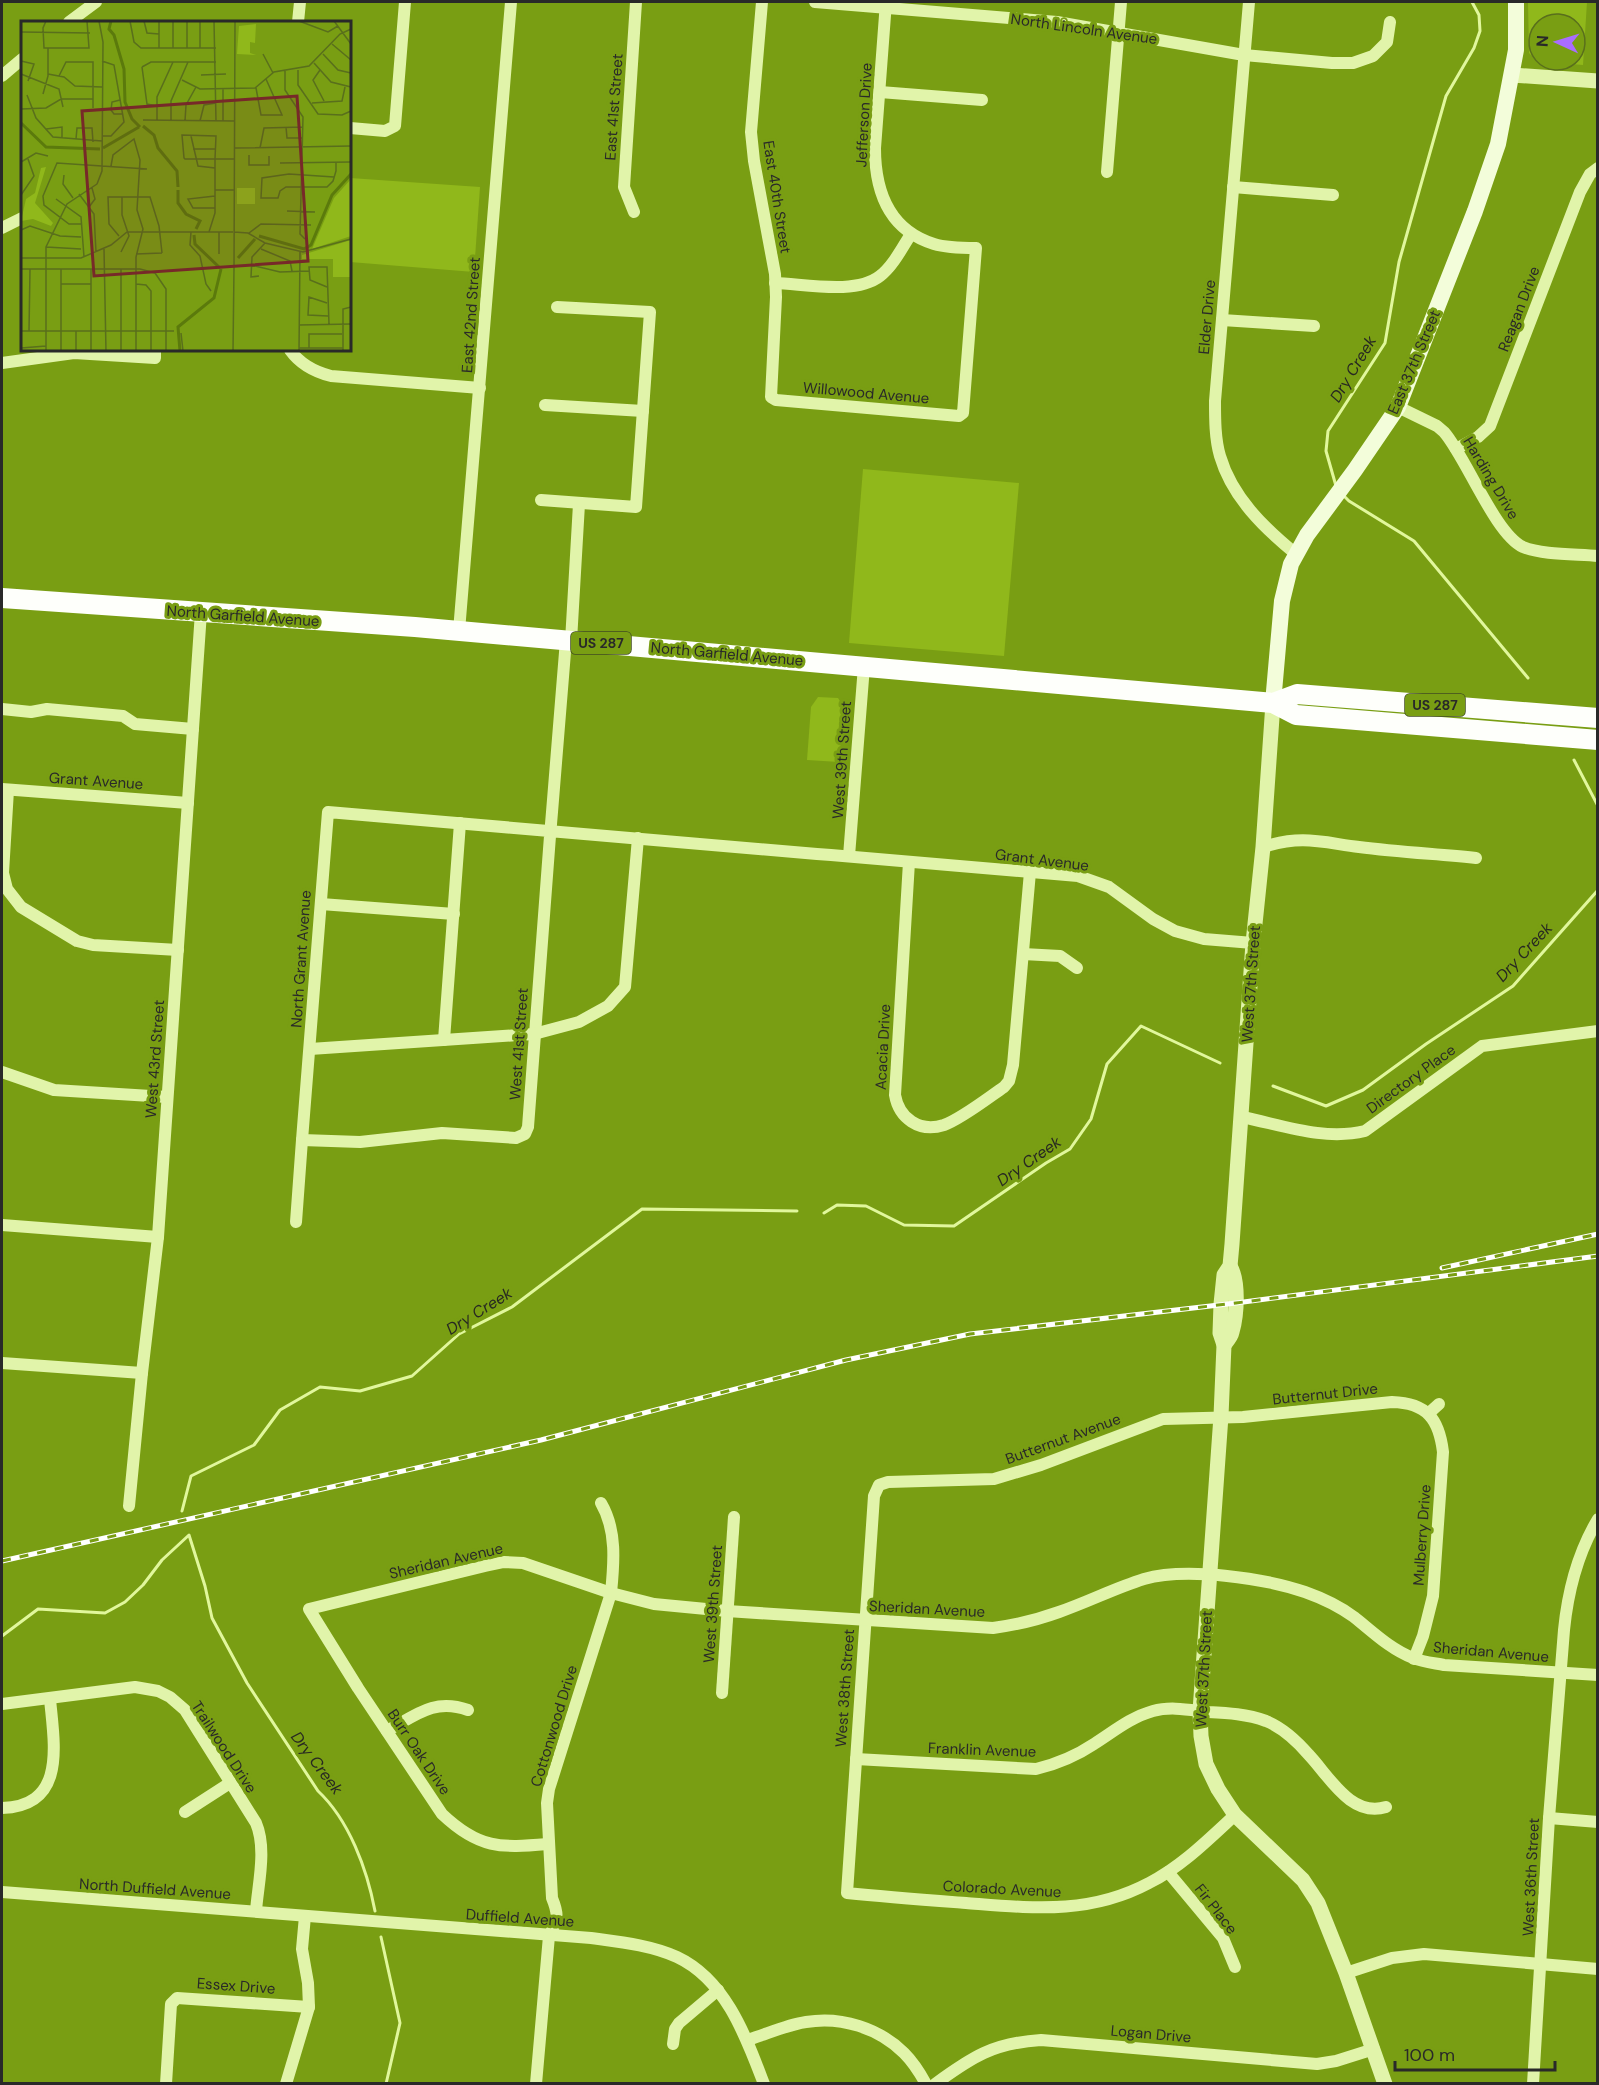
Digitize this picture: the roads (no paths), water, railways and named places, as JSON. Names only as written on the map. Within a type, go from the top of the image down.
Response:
[{"type":"highway","name":"North Garfield Avenue","points":[[2,598],[459,631],[864,666],[1273,703],[1296,715],[1598,740]]},
{"type":"highway","name":"North Garfield Avenue","points":[[1273,703],[1297,694],[1598,717]]},
{"type":"main road","name":"East 37th Street","points":[[1273,703],[1282,601],[1285,583],[1296,554],[1398,407],[1498,144],[1516,50],[1516,2]]},
{"type":"street","points":[[70,21],[96,2]]},
{"type":"street","points":[[298,21],[300,2]]},
{"type":"street","points":[[351,128],[385,131],[394,126],[405,2]]},
{"type":"street","name":"East 42nd Street","points":[[459,631],[510,2]]},
{"type":"street","name":"East 41st Street","points":[[634,212],[624,187],[636,2]]},
{"type":"street","name":"East 40th Street","points":[[762,2],[751,132],[775,283],[771,397]]},
{"type":"street","name":"North Lincoln Avenue","points":[[815,2],[886,4],[1057,22],[1244,55],[1332,63],[1353,63],[1373,56],[1387,42],[1390,22]]},
{"type":"street","points":[[1107,172],[1121,2]]},
{"type":"street","name":"Elder Drive","points":[[1249,2],[1215,401],[1216,433],[1220,456],[1246,506],[1270,532],[1296,554]]},
{"type":"street","name":"Jefferson Drive","points":[[886,4],[875,148],[877,182],[889,210],[899,224],[911,234],[942,246],[976,249],[963,412],[959,416]]},
{"type":"street","points":[[2,76],[21,60]]},
{"type":"street","points":[[1512,75],[1598,81]]},
{"type":"street","points":[[880,92],[982,100]]},
{"type":"street","name":"Reagan Drive","points":[[1456,449],[1478,438],[1490,426],[1580,192],[1590,174],[1598,168]]},
{"type":"street","points":[[1233,187],[1333,195]]},
{"type":"street","points":[[2,228],[21,218]]},
{"type":"street","points":[[775,283],[851,287],[868,283],[882,275],[911,234]]},
{"type":"street","points":[[541,500],[636,507],[650,312],[557,307]]},
{"type":"street","points":[[1222,320],[1314,326]]},
{"type":"street","points":[[2,363],[74,354],[155,358],[155,351]]},
{"type":"street","points":[[291,351],[306,365],[331,376],[480,388]]},
{"type":"street","name":"Willowood Avenue","points":[[771,397],[776,400],[959,416]]},
{"type":"street","points":[[545,405],[643,411]]},
{"type":"street","name":"Harding Drive","points":[[1398,407],[1437,426],[1450,438],[1503,529],[1518,544],[1525,548],[1598,556]]},
{"type":"street","name":"West 41st Street","points":[[302,1140],[360,1142],[442,1133],[516,1138],[525,1134],[528,1126],[550,831],[579,504]]},
{"type":"street","name":"West 43rd Street","points":[[129,1506],[158,1237],[201,612]]},
{"type":"street","name":"West 39th Street","points":[[849,856],[864,666]]},
{"type":"street","name":"West 37th Street","points":[[1273,703],[1263,847],[1252,943],[1242,1117],[1230,1266],[1235,1275],[1236,1303],[1232,1334],[1224,1345],[1200,1711],[1201,1736],[1206,1764],[1218,1789],[1235,1815],[1283,1859],[1310,1888],[1328,1925],[1385,2084]]},
{"type":"street","points":[[2,709],[31,712],[46,709],[123,716],[135,724],[193,729]]},
{"type":"street","points":[[5,789],[3,873],[8,889],[21,907],[77,941],[93,945],[178,950]]},
{"type":"street","name":"Grant Avenue","points":[[5,789],[188,803]]},
{"type":"street","name":"North Grant Avenue","points":[[638,838],[626,987],[608,1006],[579,1022],[534,1034],[310,1048],[328,812],[550,831],[638,838],[849,856]]},
{"type":"street","points":[[444,1040],[460,823]]},
{"type":"street","points":[[1263,847],[1280,842],[1308,839],[1360,848],[1476,858]]},
{"type":"street","name":"Grant Avenue","points":[[849,856],[1078,876],[1109,887],[1153,919],[1175,931],[1204,939],[1252,943]]},
{"type":"street","name":"Acacia Drive","points":[[909,862],[894,1086],[896,1102],[904,1116],[909,1121],[926,1127],[948,1124],[1004,1087],[1009,1081],[1013,1065],[1030,872]]},
{"type":"street","points":[[321,904],[454,914]]},
{"type":"street","points":[[1023,954],[1060,956],[1077,968]]},
{"type":"street","name":"Directory Place","points":[[1242,1117],[1331,1135],[1349,1135],[1365,1131],[1482,1046],[1598,1031]]},
{"type":"street","points":[[296,1222],[310,1048]]},
{"type":"street","points":[[2,1072],[54,1090],[167,1097]]},
{"type":"street","points":[[2,1225],[158,1237]]},
{"type":"street","points":[[2,1363],[142,1373]]},
{"type":"street","name":"Butternut Drive","points":[[1221,1416],[1265,1415],[1392,1402],[1408,1404],[1429,1413]]},
{"type":"street","points":[[1429,1413],[1439,1404]]},
{"type":"street","name":"Mulberry Drive","points":[[1414,1659],[1423,1636],[1433,1596],[1442,1465],[1442,1440],[1429,1413]]},
{"type":"street","name":"Butternut Avenue","points":[[879,1485],[888,1482],[994,1479],[1041,1465],[1163,1419],[1221,1416]]},
{"type":"street","name":"West 38th Street","points":[[847,1893],[874,1496],[879,1485]]},
{"type":"street","name":"Cottonwood Drive","points":[[537,2084],[549,1936],[556,1923],[557,1911],[552,1898],[546,1813],[549,1789],[611,1593],[614,1562],[609,1517],[601,1503]]},
{"type":"street","name":"West 39th Street","points":[[722,1693],[734,1517]]},
{"type":"street","points":[[1560,1673],[1572,1578],[1578,1556],[1598,1519]]},
{"type":"street","name":"Sheridan Avenue","points":[[309,1609],[504,1562],[523,1563],[611,1593],[654,1604],[977,1628],[1014,1625],[1059,1612],[1145,1579],[1165,1575],[1210,1576],[1275,1584],[1322,1599],[1342,1609],[1392,1648],[1414,1659],[1444,1665],[1598,1675]]},
{"type":"street","name":"Burr Oak Drive","points":[[309,1609],[442,1814],[461,1830],[495,1845],[512,1847],[548,1844]]},
{"type":"street","name":"West 36th Street","points":[[1533,2084],[1560,1673]]},
{"type":"street","name":"Trailwood Drive","points":[[2,1704],[135,1687],[158,1691],[170,1697],[185,1710],[256,1823],[260,1833],[261,1847],[256,1911]]},
{"type":"street","points":[[2,1808],[21,1805],[34,1798],[47,1785],[51,1777],[54,1741],[50,1699]]},
{"type":"street","points":[[387,1731],[418,1713],[440,1705],[457,1706],[468,1710]]},
{"type":"street","name":"Franklin Avenue","points":[[856,1759],[1036,1769],[1055,1765],[1073,1757],[1140,1716],[1169,1708],[1240,1714],[1270,1723],[1298,1743],[1350,1800],[1370,1809],[1386,1807]]},
{"type":"street","points":[[184,1812],[230,1783]]},
{"type":"street","name":"Colorado Avenue","points":[[847,1893],[1034,1908],[1067,1907],[1106,1901],[1125,1895],[1168,1872],[1235,1815]]},
{"type":"street","points":[[1549,1818],[1598,1821]]},
{"type":"street","name":"Fir Place","points":[[1168,1872],[1223,1938],[1235,1967]]},
{"type":"street","name":"North Duffield Avenue","points":[[2,1892],[306,1916]]},
{"type":"street","points":[[286,2084],[309,2007],[309,1983],[302,1949],[306,1916]]},
{"type":"street","name":"Duffield Avenue","points":[[306,1916],[614,1941],[655,1949],[688,1963],[718,1990]]},
{"type":"street","points":[[1346,1973],[1392,1958],[1424,1954],[1598,1969]]},
{"type":"street","points":[[673,2044],[675,2029],[679,2023],[718,1990],[747,2040],[764,2084]]},
{"type":"street","name":"Essex Drive","points":[[166,2084],[171,2004],[177,1998],[309,2007]]},
{"type":"street","points":[[747,2040],[786,2026],[836,2020],[856,2025],[887,2040],[903,2052],[926,2084]]},
{"type":"street","name":"Logan Drive","points":[[934,2084],[975,2056],[1005,2045],[1025,2041],[1041,2040],[1317,2064],[1336,2061],[1374,2049]]},
{"type":"waterway","name":"Dry Creek","points":[[1336,486],[1326,451],[1328,431],[1385,343],[1399,262],[1446,96],[1474,48],[1480,31],[1479,15],[1472,2]]},
{"type":"waterway","name":"Dry Creek","points":[[1344,496],[1414,541],[1528,678]]},
{"type":"waterway","name":"Dry Creek","points":[[1574,760],[1598,806]]},
{"type":"waterway","name":"Dry Creek","points":[[1273,1086],[1326,1106],[1363,1090],[1426,1044],[1513,986],[1598,890]]},
{"type":"waterway","name":"Dry Creek","points":[[824,1213],[837,1205],[866,1206],[904,1225],[954,1226],[1070,1149],[1091,1119],[1107,1064],[1141,1026],[1220,1063]]},
{"type":"waterway","name":"Dry Creek","points":[[182,1511],[191,1476],[254,1445],[280,1410],[320,1387],[360,1391],[412,1376],[459,1334],[512,1307],[642,1209],[797,1211]]},
{"type":"waterway","name":"Dry Creek","points":[[2,1636],[38,1609],[105,1613],[125,1602],[143,1585],[162,1560],[189,1535],[212,1618],[247,1683],[318,1791],[348,1831],[362,1862],[375,1911]]},
{"type":"waterway","name":"Dry Creek","points":[[381,1937],[400,2023],[386,2084]]},
{"type":"railway","points":[[1442,1268],[1598,1234]]},
{"type":"railway","points":[[2,1561],[541,1440],[846,1360],[970,1334],[1236,1303],[1598,1256]]}]
